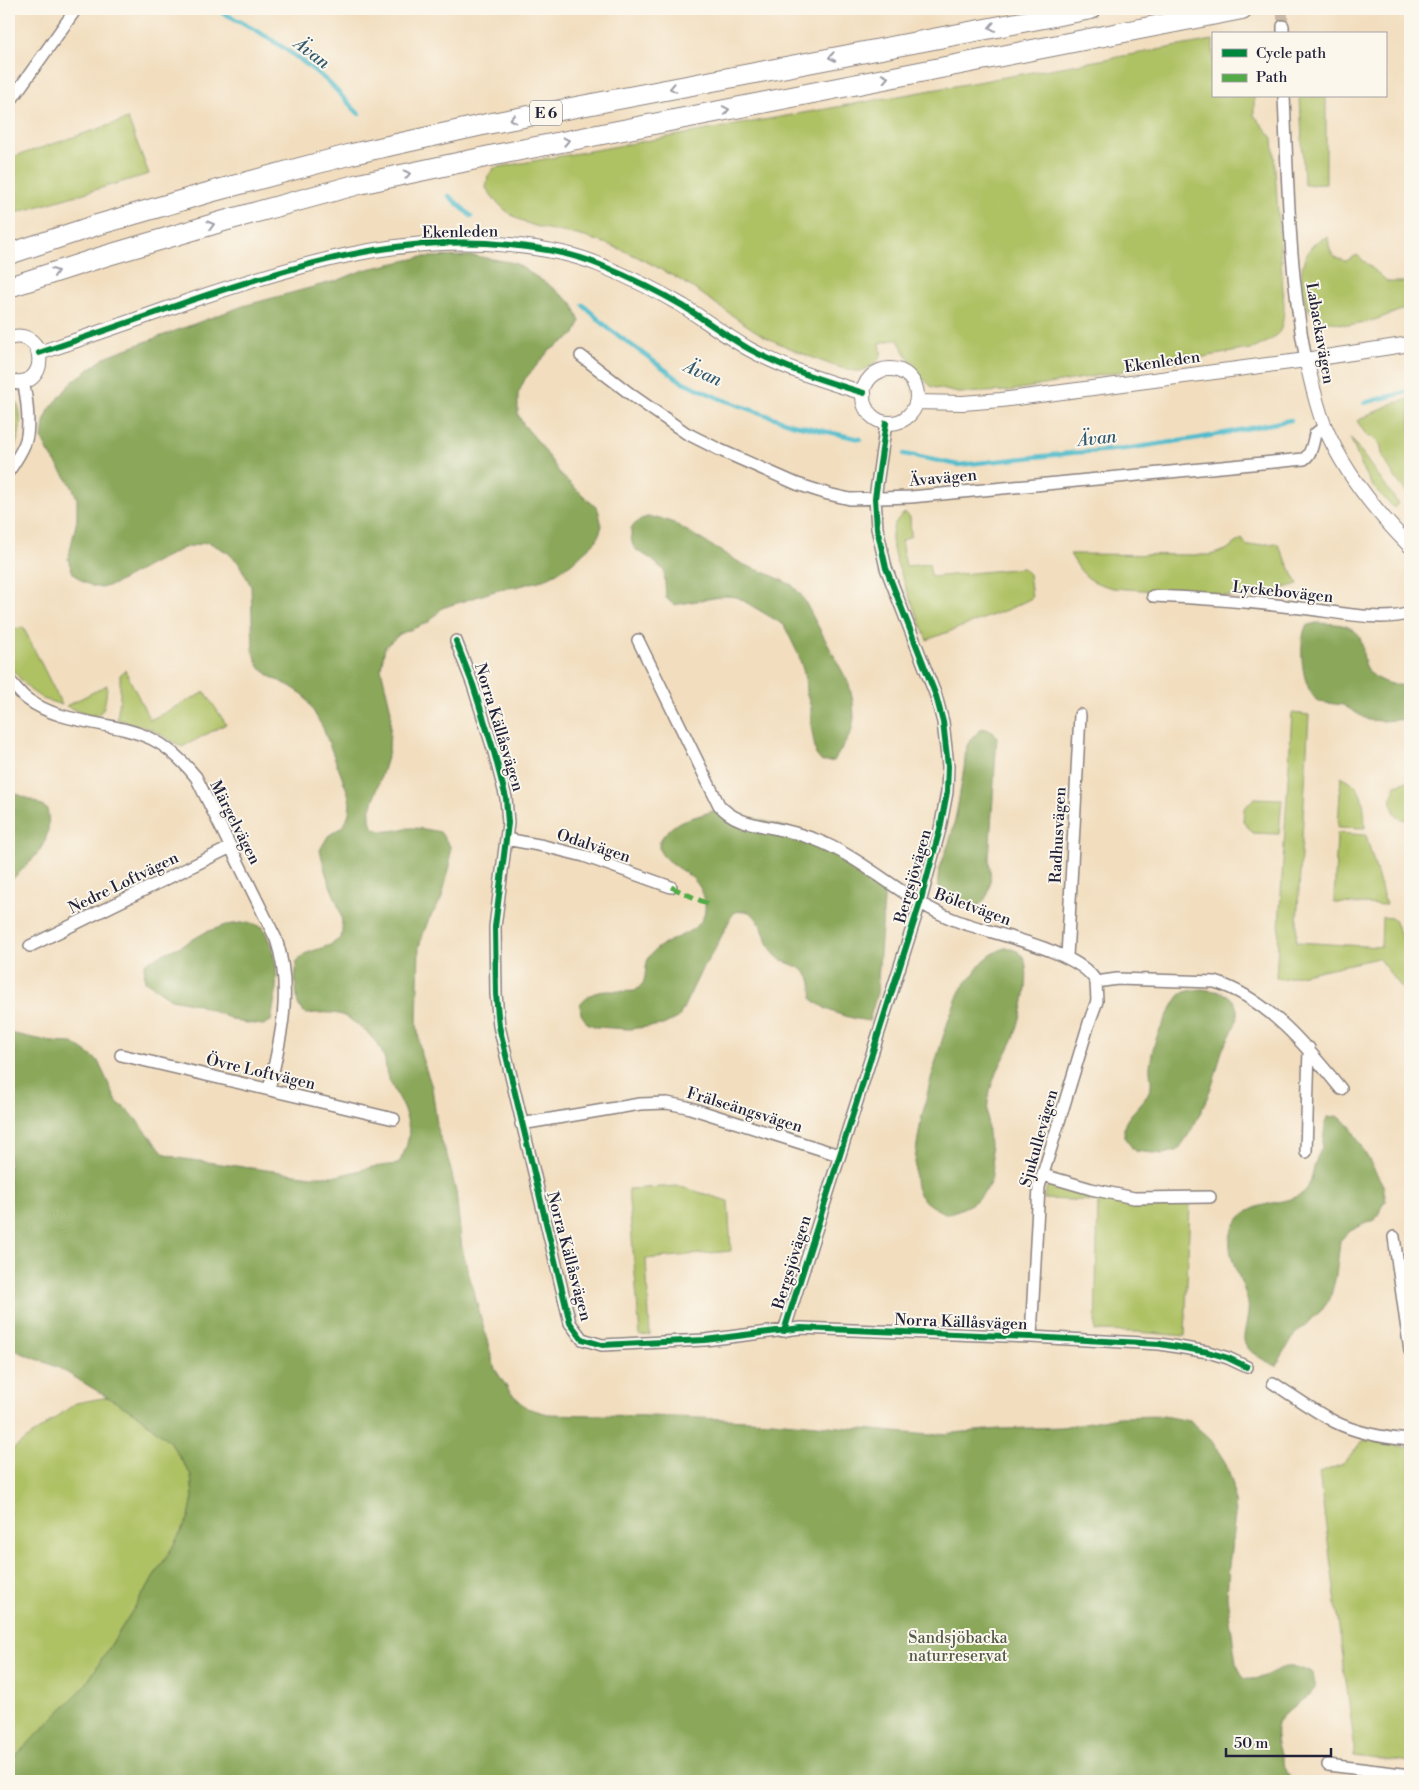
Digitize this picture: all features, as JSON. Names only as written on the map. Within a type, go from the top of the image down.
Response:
[{"type":"highway","name":"E 6","points":[[9,254],[97,225],[352,154],[487,124],[1091,9]]},
{"type":"highway","name":"E 6","points":[[9,287],[187,232],[359,184],[495,155],[1242,9]]},
{"type":"street","points":[[9,103],[76,9]]},
{"type":"street","name":"Labackavägen","points":[[1284,98],[1292,257],[1296,301],[1306,360],[1325,426],[1334,447],[1362,489],[1410,546]]},
{"type":"street","name":"Ekenleden","points":[[39,353],[257,278],[308,263],[367,250],[394,247],[459,242],[494,243],[533,247],[563,253],[598,264],[651,288],[750,349],[778,364],[813,378],[864,393]]},
{"type":"street","points":[[9,338],[18,336],[25,338],[31,341],[39,353],[39,368],[30,379],[16,381]]},
{"type":"street","name":"Ekenleden","points":[[917,402],[963,404],[1001,400],[1306,360],[1410,344]]},
{"type":"street","name":"Ävavägen","points":[[580,356],[686,433],[797,484],[850,499],[920,496],[1304,459],[1308,457],[1311,451],[1315,434],[1325,426]]},
{"type":"street","points":[[893,370],[900,371],[912,380],[917,395],[917,402],[905,419],[899,422],[886,423],[875,418],[867,410],[864,393],[866,385],[877,373],[893,370]]},
{"type":"street","points":[[9,471],[26,440],[28,427],[25,392],[16,381]]},
{"type":"street","name":"Bergsjövägen","points":[[784,1330],[920,904],[940,829],[947,792],[947,746],[936,696],[886,568],[877,528],[876,498],[886,423]]},
{"type":"street","name":"Lyckebovägen","points":[[1153,596],[1269,604],[1377,617],[1400,617],[1410,614]]},
{"type":"street","name":"Böletvägen","points":[[638,640],[719,805],[725,811],[744,822],[815,840],[852,858],[920,904],[959,922],[1067,957],[1088,971],[1096,982]]},
{"type":"street","name":"Norra Källåsvägen","points":[[456,641],[473,685],[506,798],[508,823],[495,926],[496,994],[499,1026],[570,1323],[582,1339],[602,1345],[705,1340],[801,1328],[1031,1337],[1160,1344],[1192,1348],[1228,1358],[1247,1368]]},
{"type":"street","name":"Märgelvägen","points":[[9,680],[27,699],[55,714],[132,732],[152,739],[182,760],[196,777],[276,939],[282,955],[285,991],[284,1016],[280,1044],[269,1090]]},
{"type":"street","name":"Radhusvägen","points":[[1067,957],[1080,716]]},
{"type":"street","name":"Odalvägen","points":[[506,839],[584,856],[671,887]]},
{"type":"street","name":"Nedre Loftvägen","points":[[30,946],[231,847]]},
{"type":"street","points":[[1096,982],[1117,979],[1215,982],[1230,986],[1256,1002],[1309,1048],[1341,1089]]},
{"type":"street","name":"Sjukullevägen","points":[[1031,1337],[1039,1187],[1097,1001],[1096,982]]},
{"type":"street","points":[[1306,1152],[1309,1048]]},
{"type":"street","name":"Övre Loftvägen","points":[[121,1055],[394,1119]]},
{"type":"street","name":"Frälseängsvägen","points":[[521,1124],[640,1104],[667,1103],[687,1107],[839,1155]]},
{"type":"street","points":[[1043,1175],[1091,1189],[1134,1198],[1210,1197]]},
{"type":"street","points":[[1394,1237],[1410,1350]]},
{"type":"street","points":[[1273,1383],[1336,1422],[1353,1429],[1393,1439],[1410,1440]]},
{"type":"street","points":[[1328,1766],[1410,1775]]},
{"type":"green space","points":[[1212,40],[1212,98],[1254,98],[1254,115],[1273,138],[1284,306],[1283,323],[1275,337],[1255,348],[1009,391],[958,393],[932,387],[919,375],[897,339],[880,343],[880,358],[867,369],[853,371],[841,368],[762,335],[664,271],[613,246],[522,221],[510,214],[498,203],[486,188],[488,176],[494,168]]},
{"type":"green space","points":[[1300,98],[1326,98],[1326,184],[1304,185]]},
{"type":"green space","points":[[128,119],[149,174],[9,215],[13,157]]},
{"type":"green space","points":[[1328,237],[1330,250],[1337,258],[1346,261],[1357,255],[1388,282],[1410,282],[1410,307],[1355,325],[1333,322],[1313,314],[1305,302],[1302,291],[1302,268],[1310,248],[1318,241]]},
{"type":"green space","name":"Sandsjöbacka naturreservat","points":[[475,256],[515,263],[549,285],[573,304],[580,322],[575,334],[549,351],[525,379],[518,394],[518,414],[523,424],[541,445],[561,475],[598,509],[602,526],[597,540],[572,563],[557,573],[543,580],[501,589],[442,608],[429,622],[400,634],[385,647],[381,668],[391,711],[389,751],[370,812],[373,827],[384,831],[412,828],[440,832],[450,846],[450,866],[441,900],[428,921],[419,946],[417,1024],[421,1055],[432,1087],[438,1132],[448,1158],[456,1192],[462,1249],[495,1369],[510,1392],[527,1408],[548,1414],[772,1421],[929,1435],[999,1429],[1062,1427],[1118,1417],[1163,1416],[1190,1421],[1211,1440],[1225,1462],[1233,1485],[1235,1515],[1227,1597],[1236,1663],[1244,1679],[1263,1677],[1277,1670],[1292,1667],[1313,1674],[1316,1689],[1288,1710],[1277,1725],[1276,1741],[1278,1750],[1292,1781],[9,1781],[9,1763],[85,1686],[172,1548],[189,1517],[193,1497],[191,1475],[170,1442],[139,1416],[59,1368],[9,1348],[9,1033],[53,1042],[73,1043],[86,1052],[98,1061],[117,1102],[130,1112],[164,1153],[177,1158],[311,1176],[337,1176],[372,1167],[398,1164],[405,1151],[409,1128],[407,1118],[387,1075],[384,1057],[373,1038],[362,1028],[340,1014],[306,1014],[298,1005],[295,979],[297,962],[304,954],[330,945],[341,938],[342,921],[320,850],[328,836],[343,826],[349,813],[350,803],[348,793],[323,728],[304,695],[271,677],[259,667],[253,651],[251,586],[238,562],[227,552],[208,542],[184,548],[115,584],[101,588],[82,581],[73,573],[68,559],[77,520],[77,498],[42,439],[44,422],[49,410],[72,382],[107,356],[243,306],[339,280],[363,270],[422,257]]},
{"type":"green space","points":[[9,399],[17,402],[20,430],[16,444],[9,457]]},
{"type":"green space","points":[[1410,399],[1410,498],[1392,473],[1382,455],[1381,446],[1374,438],[1367,436],[1357,421],[1391,404]]},
{"type":"green space","points":[[1350,437],[1398,503],[1394,508],[1374,488],[1364,472]]},
{"type":"green space","points":[[905,513],[910,517],[911,536],[901,541],[906,566],[929,564],[931,577],[1023,568],[1029,574],[1032,598],[1009,609],[927,640],[896,561],[893,548],[893,528],[899,518]]},
{"type":"green space","points":[[647,517],[660,518],[674,523],[742,564],[792,585],[802,596],[849,684],[853,702],[854,718],[851,733],[834,761],[822,762],[816,755],[811,725],[811,708],[806,692],[805,676],[798,654],[784,625],[737,597],[725,596],[674,605],[666,598],[664,570],[633,545],[631,528],[639,520]]},
{"type":"green space","points":[[1242,539],[1247,546],[1277,543],[1298,584],[1281,589],[1268,599],[1113,588],[1097,583],[1087,577],[1082,573],[1070,554],[1210,555],[1226,550]]},
{"type":"green space","points":[[1316,623],[1338,624],[1353,629],[1361,640],[1365,663],[1372,674],[1383,682],[1410,685],[1410,719],[1368,720],[1343,705],[1318,702],[1306,682],[1302,658],[1302,641],[1306,626]]},
{"type":"green space","points":[[23,627],[62,705],[43,699],[30,690],[9,666],[9,631]]},
{"type":"green space","points":[[125,670],[150,720],[205,692],[226,724],[182,747],[151,729],[117,719],[120,675]]},
{"type":"green space","points":[[107,685],[104,706],[97,715],[85,714],[66,706]]},
{"type":"green space","points":[[1292,713],[1309,715],[1296,942],[1381,947],[1382,917],[1393,918],[1410,955],[1410,998],[1378,958],[1281,979],[1276,977]]},
{"type":"green space","points":[[982,728],[993,731],[997,737],[989,858],[990,884],[984,901],[971,908],[963,908],[948,902],[943,896],[939,889],[938,877],[955,820],[967,746]]},
{"type":"green space","points":[[1341,776],[1349,780],[1359,791],[1363,804],[1365,828],[1338,827]]},
{"type":"green space","points":[[1407,781],[1410,782],[1410,818],[1403,820],[1393,809],[1392,795],[1396,785]]},
{"type":"green space","points":[[9,790],[47,809],[49,822],[48,833],[39,851],[9,883]]},
{"type":"green space","points":[[1254,798],[1282,799],[1279,834],[1253,833],[1243,821],[1244,809]]},
{"type":"green space","points":[[713,811],[728,811],[806,833],[881,880],[885,887],[877,993],[869,1021],[839,1014],[825,1008],[812,999],[812,985],[806,973],[778,958],[769,945],[756,918],[747,911],[742,911],[733,913],[714,951],[702,969],[679,1017],[663,1025],[629,1029],[596,1027],[587,1023],[581,1014],[580,1004],[586,998],[592,994],[605,991],[635,991],[643,983],[647,961],[651,954],[701,922],[705,903],[700,888],[691,877],[662,855],[659,843],[665,833],[678,823]]},
{"type":"green space","points":[[1337,833],[1366,835],[1386,905],[1334,903]]},
{"type":"green space","points":[[248,922],[263,927],[273,952],[276,984],[271,1021],[263,1025],[239,1022],[196,1004],[171,999],[145,981],[144,964],[206,932],[226,925]]},
{"type":"green space","points":[[1006,947],[1020,953],[1024,960],[1027,980],[1015,1035],[995,1076],[989,1096],[987,1122],[993,1166],[991,1179],[986,1191],[976,1200],[965,1207],[946,1214],[925,1202],[917,1190],[915,1173],[916,1150],[921,1121],[936,1060],[960,991],[986,959]]},
{"type":"green space","points":[[1202,989],[1217,991],[1229,996],[1237,1010],[1236,1022],[1222,1051],[1207,1099],[1177,1151],[1162,1154],[1135,1151],[1127,1141],[1124,1132],[1125,1125],[1128,1118],[1150,1089],[1150,1063],[1157,1036],[1180,995],[1188,991]]},
{"type":"green space","points":[[1338,1116],[1350,1126],[1383,1185],[1386,1201],[1375,1220],[1347,1233],[1340,1241],[1336,1276],[1330,1299],[1322,1310],[1295,1334],[1276,1366],[1253,1353],[1244,1340],[1248,1303],[1230,1250],[1232,1230],[1238,1220],[1255,1208],[1286,1200],[1303,1193],[1308,1187],[1316,1159],[1322,1147],[1328,1117]]},
{"type":"green space","points":[[1053,1183],[1155,1203],[1190,1204],[1185,1336],[1095,1331],[1098,1201],[1044,1199],[1046,1189],[1049,1184]]},
{"type":"green space","points":[[678,1186],[728,1201],[731,1251],[646,1259],[650,1335],[640,1336],[628,1189]]},
{"type":"green space","points":[[108,1397],[139,1416],[170,1442],[191,1475],[193,1497],[189,1517],[172,1548],[85,1686],[9,1763],[9,1452],[76,1403]]},
{"type":"green space","points":[[1364,1440],[1410,1448],[1410,1763],[1354,1756],[1354,1743],[1319,1473],[1343,1464]]},
{"type":"waterway","name":"Ävan","points":[[214,9],[272,40],[300,59],[326,80],[359,114]]},
{"type":"waterway","name":"Ävan","points":[[449,196],[471,216]]},
{"type":"waterway","name":"Ävan","points":[[583,305],[608,328],[681,381],[721,399],[792,424],[860,439]]},
{"type":"waterway","name":"Ävan","points":[[1364,403],[1410,391]]},
{"type":"waterway","name":"Ävan","points":[[904,454],[959,465],[1125,449],[1199,438],[1291,420]]},
{"type":"tunnel","points":[[1282,9],[1283,26]]},
{"type":"marked path","points":[[671,887],[710,905]]},
{"type":"cycle path","points":[[39,353],[228,288],[307,265],[387,248],[469,243],[533,248],[567,254],[589,261],[632,279],[663,295],[740,344],[777,363],[864,393]]},
{"type":"cycle path","points":[[784,1331],[920,903],[940,829],[947,792],[948,766],[943,722],[936,696],[886,568],[877,528],[875,498],[886,423]]},
{"type":"cycle path","points":[[456,641],[473,685],[506,798],[508,823],[495,927],[496,994],[499,1026],[570,1323],[582,1339],[602,1345],[705,1340],[801,1328],[1031,1337],[1160,1344],[1208,1352],[1228,1358],[1247,1367]]}]
